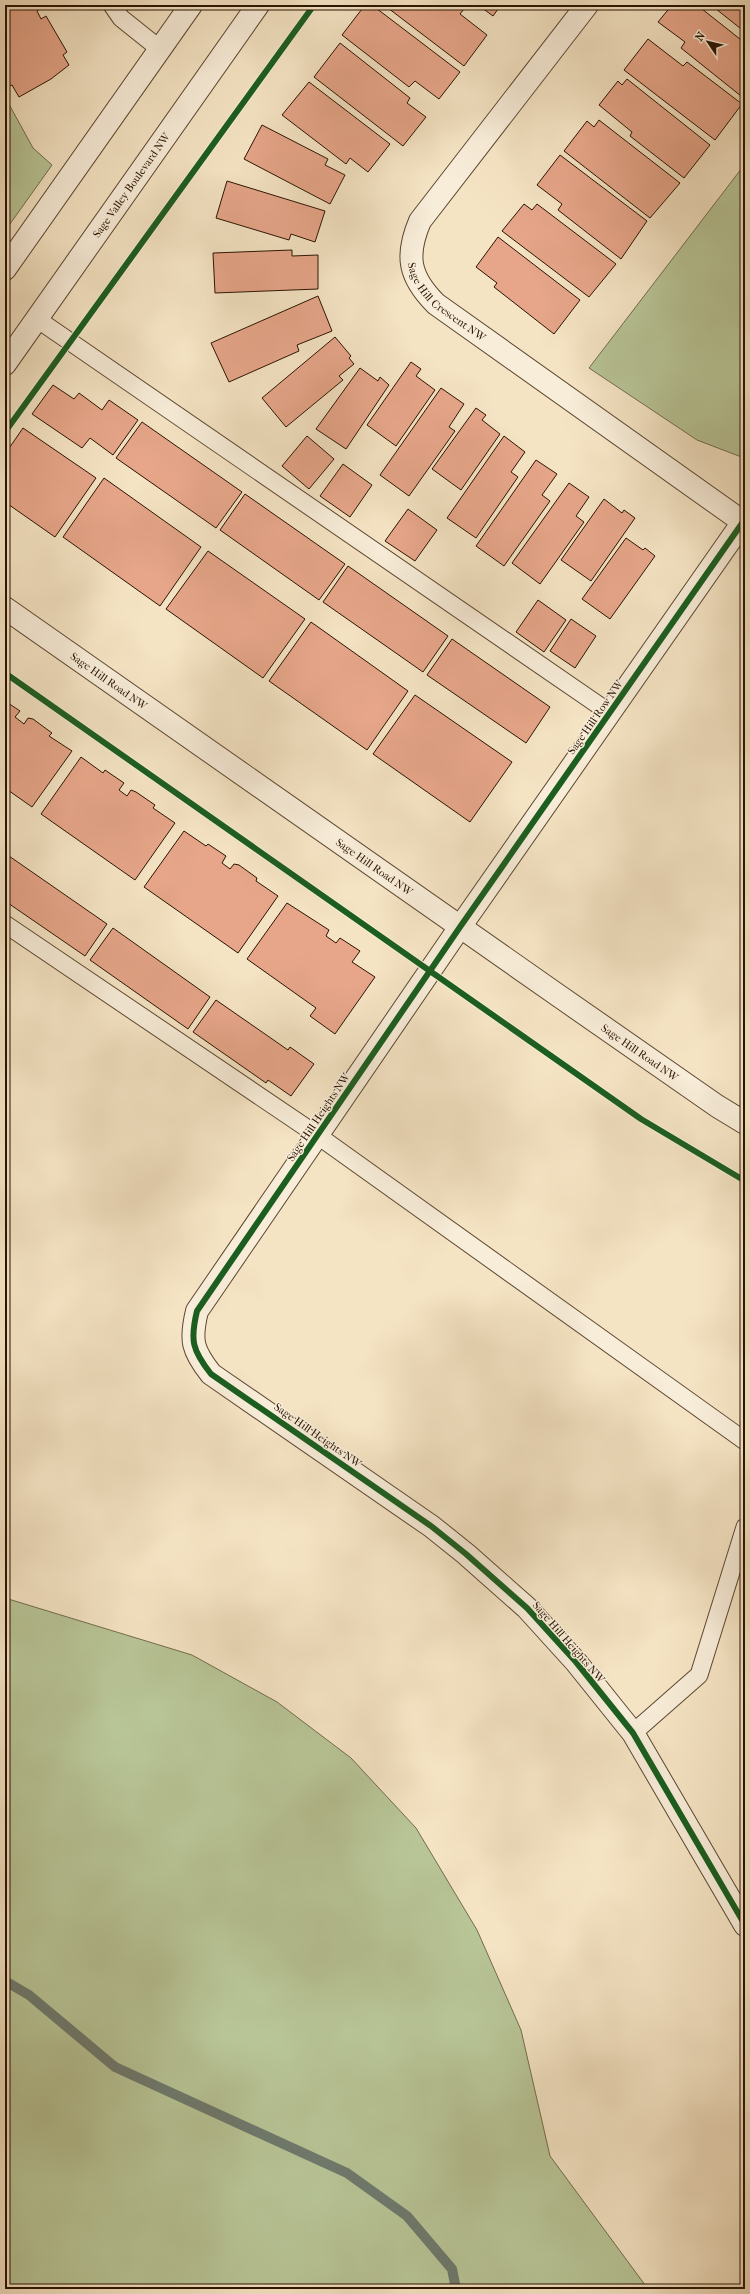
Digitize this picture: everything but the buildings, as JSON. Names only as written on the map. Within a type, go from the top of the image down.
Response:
[{"type":"street","points":[[5,269],[161,50],[191,5]]},
{"type":"street","name":"Sage Valley Boulevard NW","points":[[5,364],[258,5]]},
{"type":"street","name":"Sage Hill Crescent NW","points":[[587,5],[420,221],[411,248],[415,278],[436,304],[744,521]]},
{"type":"street","name":"Sage Hill Row NW","points":[[460,927],[744,521]]},
{"type":"street","name":"Sage Hill Road NW","points":[[5,608],[717,1106],[745,1123]]},
{"type":"street","name":"Sage Hill Heights NW","points":[[460,927],[197,1310],[192,1332],[198,1356],[211,1374],[431,1526],[466,1554],[527,1608],[576,1662],[633,1733],[745,1925]]},
{"type":"lane","points":[[112,5],[121,18],[161,50]]},
{"type":"lane","points":[[37,319],[610,714]]},
{"type":"lane","points":[[5,924],[317,1135],[745,1441]]},
{"type":"lane","points":[[633,1733],[699,1675],[745,1527]]},
{"type":"green space","points":[[5,97],[33,148],[52,165],[5,231]]},
{"type":"green space","points":[[745,164],[744,458],[697,440],[589,368]]},
{"type":"green space","points":[[5,1598],[192,1655],[277,1702],[351,1758],[416,1828],[477,1930],[521,2030],[550,2156],[648,2289],[5,2289]]},
{"type":"waterway","points":[[5,1981],[29,1995],[115,2067],[347,2173],[407,2216],[452,2269],[456,2289]]},
{"type":"cycle path","points":[[5,432],[314,5]]},
{"type":"cycle path","points":[[745,519],[460,927],[197,1311],[193,1337],[196,1351],[211,1374],[431,1526],[466,1554],[527,1608],[576,1662],[633,1733],[745,1925]]},
{"type":"cycle path","points":[[5,673],[641,1119],[745,1181]]}]
